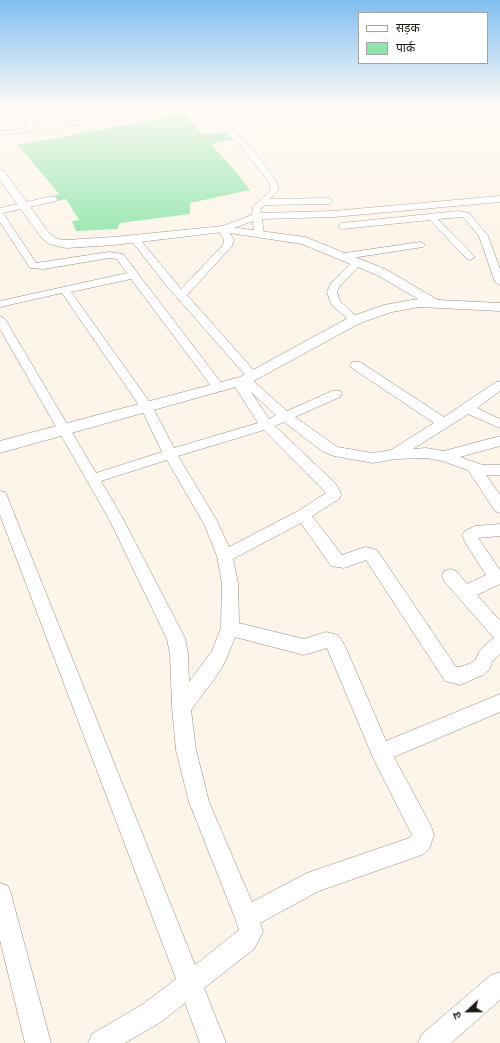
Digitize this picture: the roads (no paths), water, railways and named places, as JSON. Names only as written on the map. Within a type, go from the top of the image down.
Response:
[{"type":"street","points":[[252,155],[272,181],[275,190],[256,208],[259,234]]},
{"type":"street","points":[[0,173],[45,235],[53,242],[66,244],[223,230],[305,241],[345,256],[381,272],[434,303]]},
{"type":"street","points":[[326,191],[333,214]]},
{"type":"street","points":[[0,211],[53,198]]},
{"type":"street","points":[[223,230],[257,216],[333,214],[500,200]]},
{"type":"street","points":[[263,202],[329,201]]},
{"type":"street","points":[[342,226],[463,214],[468,217],[483,236],[500,282]]},
{"type":"street","points":[[0,215],[34,266],[44,266],[116,254],[124,258],[133,275],[219,388]]},
{"type":"street","points":[[432,217],[470,257]]},
{"type":"street","points":[[181,296],[227,246],[229,240],[223,230]]},
{"type":"street","points":[[135,239],[245,379],[286,417],[327,448],[334,451],[373,458],[394,454],[426,452],[444,456],[482,470],[500,470]]},
{"type":"street","points":[[345,256],[420,244]]},
{"type":"street","points":[[355,320],[335,302],[332,292],[335,285],[358,262]]},
{"type":"street","points":[[0,304],[133,275]]},
{"type":"street","points":[[65,290],[147,407],[170,454],[211,523],[225,556],[230,583],[230,628],[219,656],[209,672],[181,707]]},
{"type":"street","points":[[0,447],[219,388],[245,379],[355,320],[389,308],[419,303],[500,306]]},
{"type":"street","points":[[0,319],[63,430],[115,517],[176,638],[179,654],[181,707],[186,750],[199,802],[247,918],[251,932],[246,941],[152,1013],[101,1043]]},
{"type":"street","points":[[356,365],[444,422]]},
{"type":"street","points":[[225,556],[303,515],[334,495],[333,491],[266,425],[245,379]]},
{"type":"street","points":[[394,454],[467,408],[500,385]]},
{"type":"street","points":[[92,479],[266,425],[336,394]]},
{"type":"street","points":[[467,408],[500,424]]},
{"type":"street","points":[[444,456],[500,441]]},
{"type":"street","points":[[474,468],[500,507]]},
{"type":"street","points":[[0,496],[213,1043]]},
{"type":"street","points":[[303,515],[337,561],[344,562],[365,553],[371,554],[451,675],[460,676],[477,670],[492,650],[500,644]]},
{"type":"street","points":[[466,592],[494,579],[494,574],[470,538],[470,535],[475,532],[500,530]]},
{"type":"street","points":[[450,576],[466,592],[500,633]]},
{"type":"street","points":[[230,628],[304,647],[326,640],[332,641],[336,646],[381,753],[420,826],[423,835],[421,841],[416,846],[309,884],[247,918]]},
{"type":"street","points":[[381,753],[500,704]]},
{"type":"street","points":[[0,894],[38,1043]]},
{"type":"street","points":[[432,1043],[500,984]]}]
